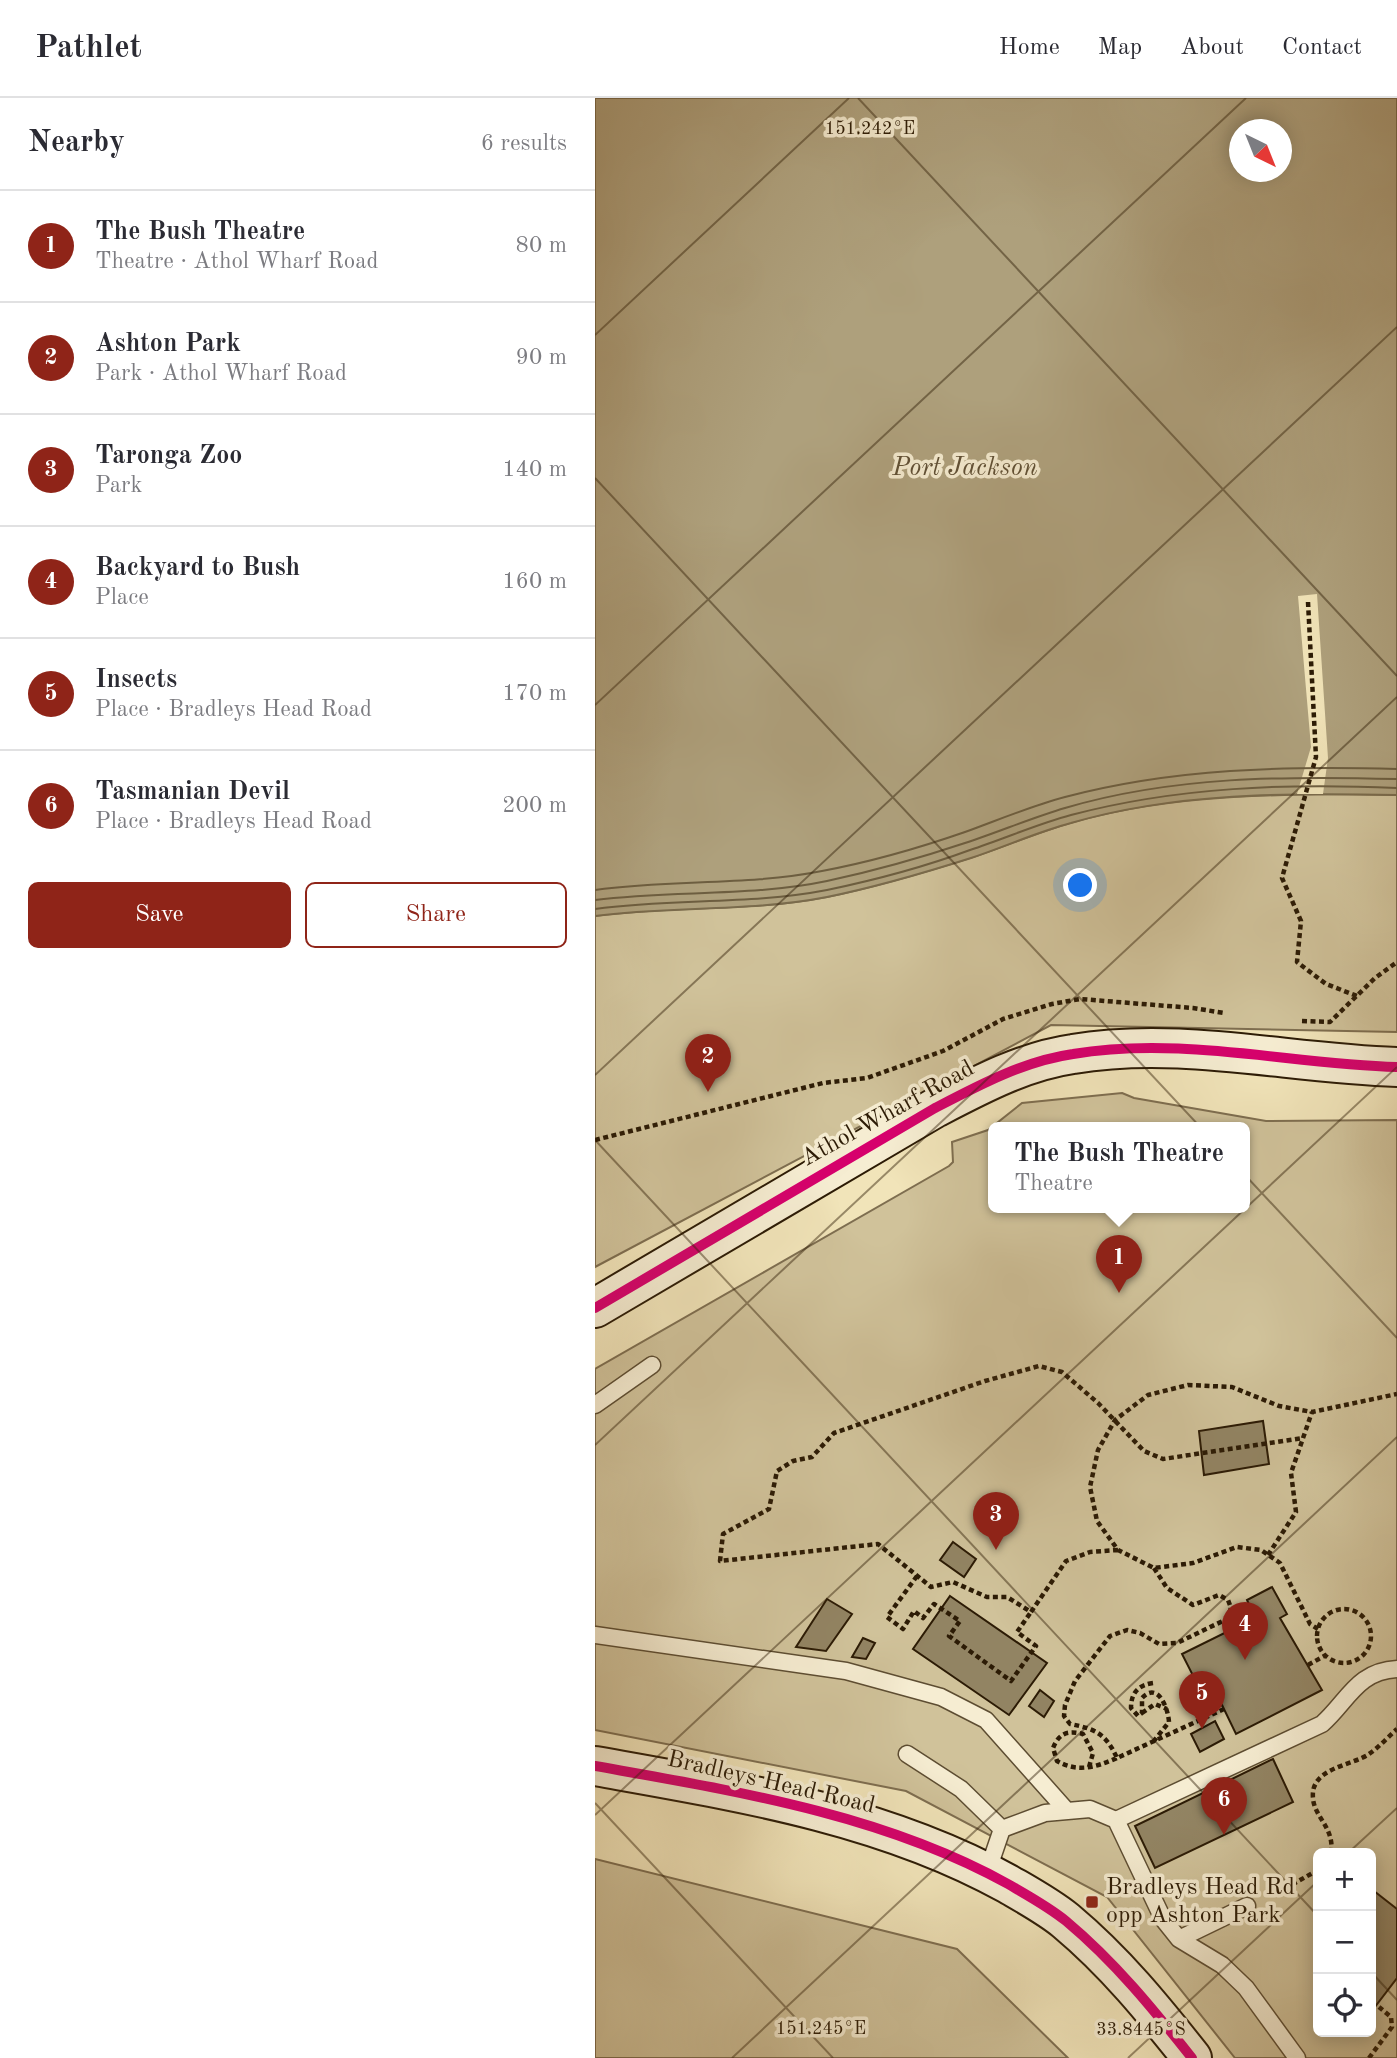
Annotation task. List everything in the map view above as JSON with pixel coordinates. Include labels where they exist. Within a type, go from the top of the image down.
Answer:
[{"type":"main road","name":"Athol Wharf Road","points":[[595,1308],[935,1108],[977,1086],[1025,1066],[1072,1054],[1126,1048],[1199,1050],[1397,1068]]},
{"type":"main road","name":"Bradleys Head Road","points":[[595,1766],[708,1787],[884,1830],[935,1848],[987,1872],[1064,1919],[1099,1950],[1133,1985],[1192,2058]]},
{"type":"lane","points":[[595,1405],[652,1365]]},
{"type":"lane","points":[[595,1635],[846,1671],[941,1696],[986,1720],[1067,1811]]},
{"type":"lane","points":[[1116,1820],[1322,1724],[1337,1711],[1347,1694],[1363,1680],[1384,1670],[1397,1669]]},
{"type":"lane","points":[[907,1754],[961,1789],[1002,1829]]},
{"type":"lane","points":[[1002,1829],[1045,1813],[1090,1809],[1116,1820],[1163,1919],[1179,1939],[1222,1965],[1246,1988],[1297,2058]]},
{"type":"lane","points":[[987,1872],[1002,1829]]},
{"type":"lane","points":[[1179,1939],[1247,1906]]},
{"type":"path","points":[[1308,602],[1316,757],[1282,878],[1301,921],[1297,962],[1326,984],[1357,996]]},
{"type":"path","points":[[1031,1612],[1007,1597],[987,1597],[953,1582],[931,1587],[878,1544],[720,1561],[723,1534],[769,1509],[777,1471],[793,1461],[812,1457],[834,1433],[985,1381],[1039,1366],[1062,1372],[1115,1420],[1144,1451],[1163,1459],[1303,1438]]},
{"type":"path","points":[[1117,1758],[1109,1741],[1091,1728],[1070,1724],[1064,1716],[1065,1705],[1075,1681],[1099,1647],[1110,1636],[1127,1630],[1140,1633],[1159,1644],[1177,1643],[1227,1619],[1231,1608],[1228,1600],[1219,1595],[1193,1605],[1167,1588],[1154,1568],[1118,1550],[1097,1521],[1090,1487],[1098,1450],[1115,1420],[1148,1395],[1188,1385],[1232,1387],[1279,1406],[1312,1412],[1397,1394]]},
{"type":"path","points":[[1268,1555],[1296,1512],[1291,1473],[1312,1412]]},
{"type":"path","points":[[1154,1568],[1193,1563],[1237,1547],[1261,1550],[1280,1563],[1310,1624],[1318,1629]]},
{"type":"path","points":[[917,1576],[887,1617],[903,1629],[914,1611],[923,1619],[935,1604],[960,1621],[949,1636],[1011,1681],[1037,1646],[1017,1632],[1066,1561],[1090,1552],[1118,1550]]},
{"type":"path","points":[[1346,1609],[1362,1616],[1371,1632],[1367,1649],[1361,1656],[1354,1661],[1338,1662],[1326,1656],[1319,1646],[1318,1629],[1328,1614],[1346,1609]]},
{"type":"path","points":[[1308,1665],[1326,1656]]},
{"type":"path","points":[[1153,1683],[1144,1684],[1136,1690],[1131,1699],[1131,1708],[1138,1716],[1155,1704],[1168,1710]]},
{"type":"path","points":[[1142,1713],[1142,1698],[1146,1693],[1152,1692],[1159,1695],[1168,1710],[1169,1722],[1153,1743]]},
{"type":"path","points":[[1089,1767],[1093,1754],[1083,1734],[1073,1731],[1063,1733],[1053,1748],[1057,1761],[1068,1768],[1089,1767],[1153,1743],[1224,1709]]},
{"type":"path","points":[[1331,1848],[1332,1840],[1313,1797],[1317,1781],[1331,1769],[1352,1764],[1370,1753],[1397,1729]]},
{"type":"path","points":[[1270,1878],[1277,1893],[1313,1873]]},
{"type":"path","points":[[1369,2058],[1392,2026],[1391,2017],[1379,2007]]},
{"type":"shaded area","points":[[1266,795],[1397,795],[1397,1032],[1051,1025],[595,1267],[595,916],[798,902],[935,869],[1057,827],[1135,808]]},
{"type":"shaded area","points":[[1122,1093],[1134,1098],[1266,1121],[1397,1120],[1397,2058],[1235,2058],[1107,1897],[906,1791],[595,1730],[595,1369],[949,1166],[953,1162],[952,1142],[988,1130],[988,1213],[1250,1213],[1250,1122],[998,1122],[1022,1103]]},
{"type":"shaded area","points":[[595,1859],[957,1949],[1068,2058],[595,2058]]},
{"type":"water","name":"Port Jackson","points":[[595,98],[1397,98],[1397,795],[1273,795],[1151,805],[1071,823],[936,869],[827,897],[769,905],[595,916]]},
{"type":"pier","points":[[1317,594],[1328,758],[1323,794],[1297,794],[1311,747],[1298,596]]},
{"type":"building","points":[[1263,1421],[1269,1464],[1204,1475],[1199,1431]]},
{"type":"building","points":[[953,1542],[976,1559],[964,1577],[940,1560]]},
{"type":"building","points":[[1272,1587],[1287,1614],[1280,1618],[1322,1690],[1236,1734],[1222,1705],[1211,1711],[1182,1654],[1255,1618],[1247,1600]]},
{"type":"building","points":[[950,1596],[1047,1663],[1009,1715],[913,1649]]},
{"type":"building","points":[[827,1599],[852,1614],[826,1651],[796,1647]]},
{"type":"building","points":[[863,1638],[875,1643],[866,1659],[852,1657]]},
{"type":"building","points":[[1040,1690],[1054,1701],[1044,1717],[1029,1706]]},
{"type":"building","points":[[1215,1721],[1224,1739],[1200,1752],[1191,1734]]},
{"type":"building","points":[[1273,1759],[1293,1802],[1155,1868],[1135,1826]]},
{"type":"building","points":[[1376,1893],[1397,1909],[1397,1978],[1376,2005]]},
{"type":"cycle path","points":[[595,1308],[935,1108],[985,1083],[1037,1062],[1114,1049],[1154,1048],[1195,1049],[1397,1067]]},
{"type":"cycle path","points":[[595,1766],[807,1808],[859,1822],[960,1860],[1023,1892],[1066,1921],[1117,1969],[1192,2058]]},
{"type":"place","name":"Ashton Park","points":[[708,1092]]},
{"type":"place","name":"The Bush Theatre","points":[[1119,1293]]},
{"type":"place","name":"Taronga Zoo","points":[[996,1550]]},
{"type":"place","name":"Backyard to Bush","points":[[1245,1660]]},
{"type":"place","name":"Insects","points":[[1202,1729]]},
{"type":"place","name":"Tasmanian Devil","points":[[1224,1835]]},
{"type":"place","name":"Bradleys Head Rd opp Ashton Park","points":[[1092,1902]]}]
